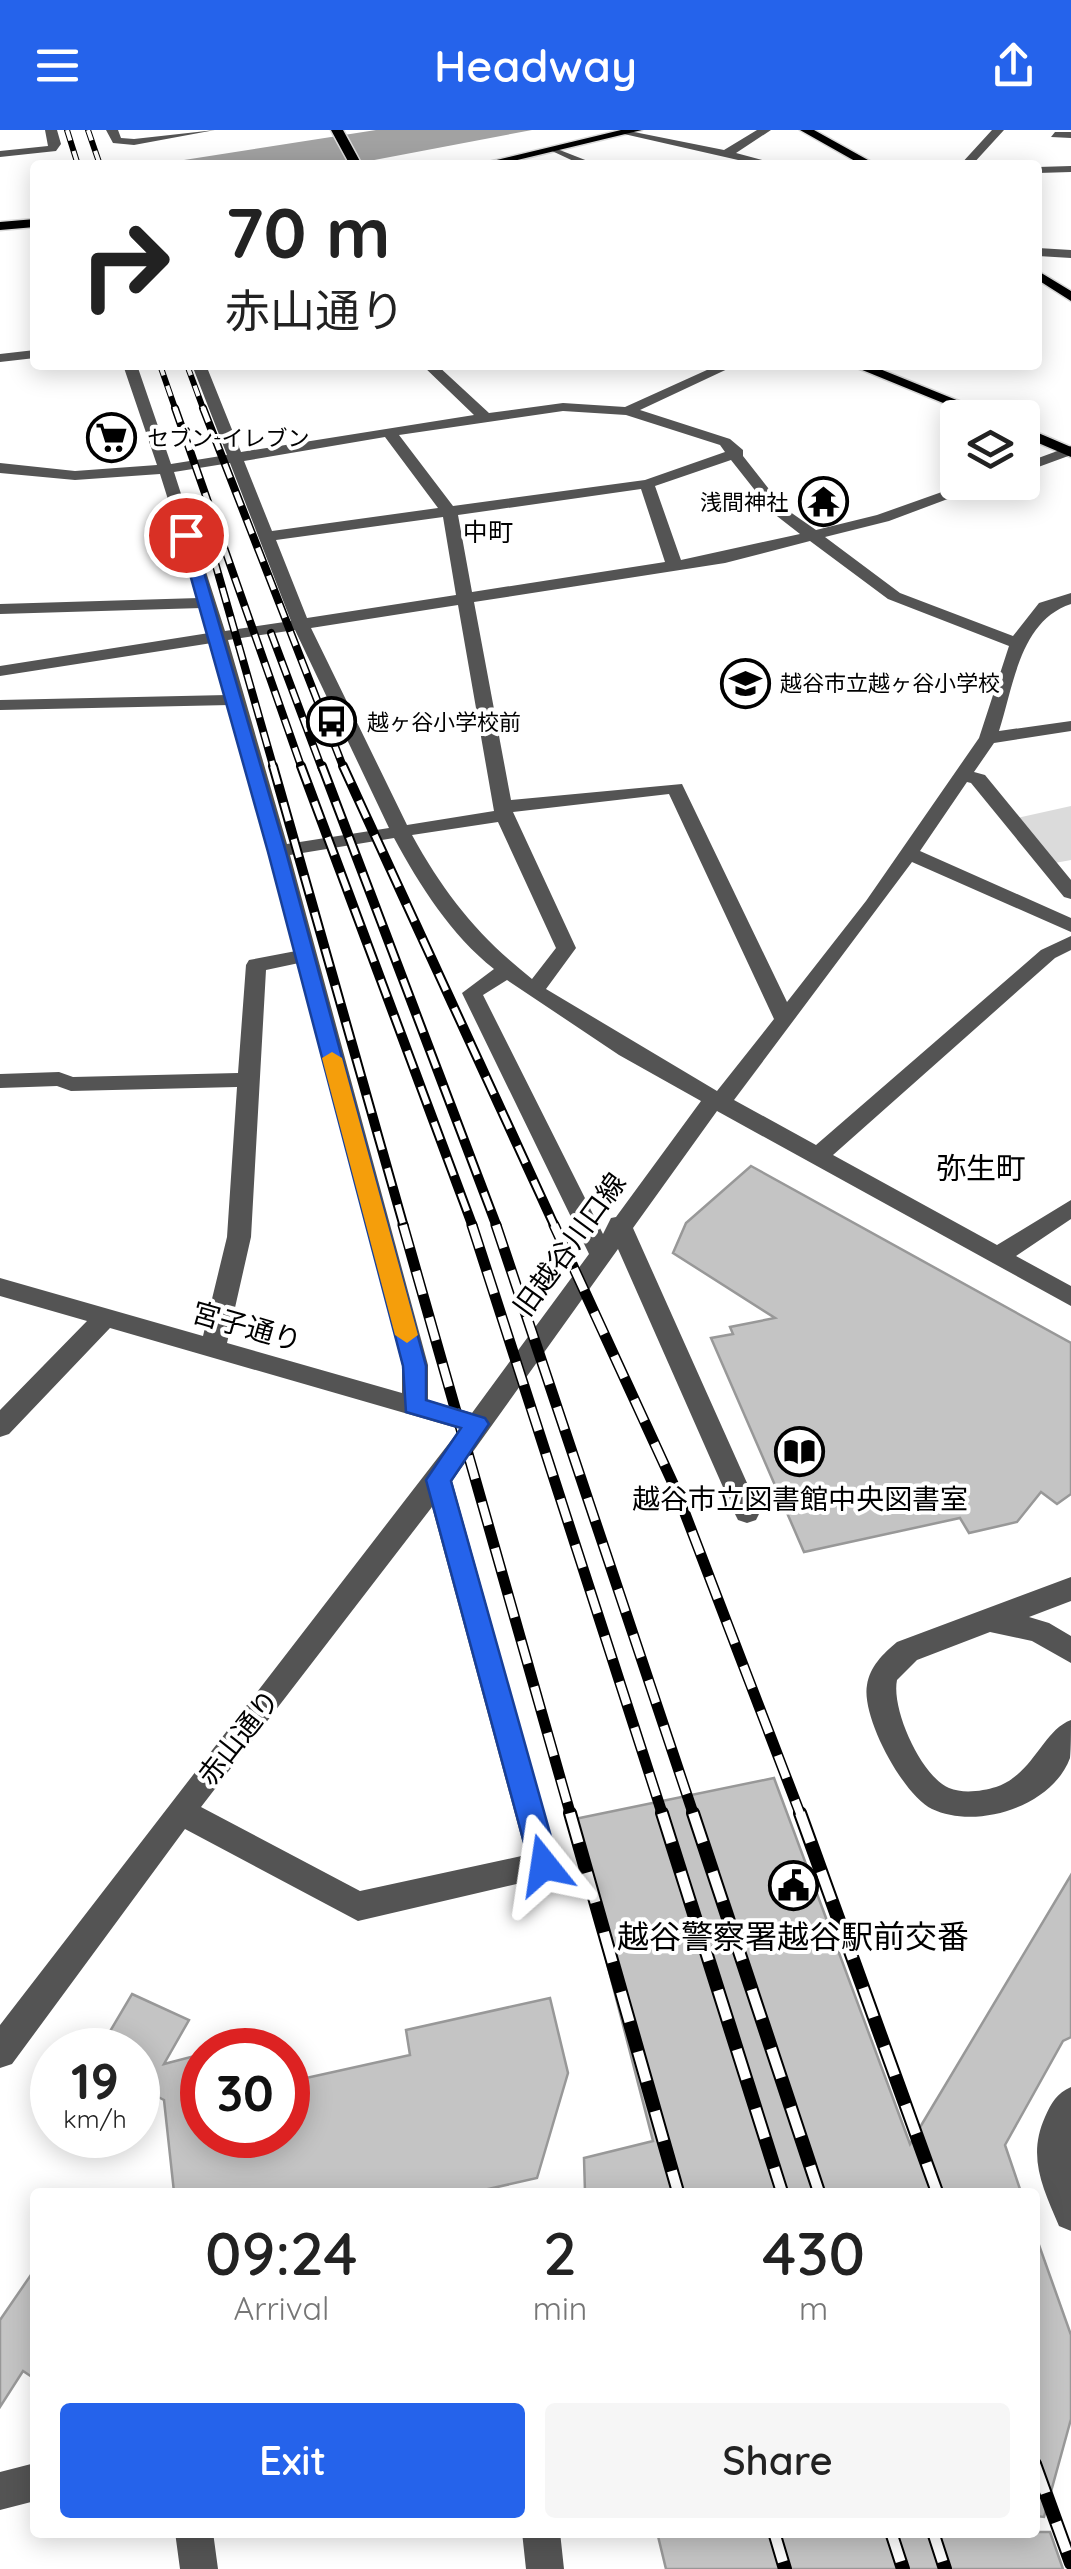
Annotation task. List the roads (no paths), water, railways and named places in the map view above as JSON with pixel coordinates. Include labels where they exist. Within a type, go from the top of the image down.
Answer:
[{"type":"main road","points":[[337,130],[353,160]]},
{"type":"main road","points":[[806,130],[862,160]]},
{"type":"main road","points":[[505,160],[632,131]]},
{"type":"main road","points":[[0,226],[30,224]]},
{"type":"main road","points":[[1042,278],[1071,297]]},
{"type":"main road","points":[[869,370],[947,400]]},
{"type":"main road","points":[[1040,438],[1070,451]]},
{"type":"street","points":[[0,154],[52,149],[55,144],[51,130]]},
{"type":"street","points":[[112,130],[122,142],[209,130]]},
{"type":"street","points":[[717,160],[764,130]]},
{"type":"street","points":[[971,160],[998,130]]},
{"type":"street","points":[[632,131],[747,160]]},
{"type":"street","points":[[1055,135],[1071,135]]},
{"type":"street","points":[[556,149],[581,160]]},
{"type":"street","points":[[1042,170],[1071,169]]},
{"type":"street","points":[[1042,252],[1071,254]]},
{"type":"street","points":[[0,358],[30,355]]},
{"type":"street","points":[[132,370],[168,470],[277,852],[415,1366],[414,1406]]},
{"type":"street","points":[[201,370],[302,626],[401,833],[455,918],[534,991],[716,1102],[1071,1297]]},
{"type":"street","points":[[434,370],[485,417]]},
{"type":"street","points":[[628,411],[718,370]]},
{"type":"street","points":[[2,474],[82,477],[168,470],[485,417],[578,406],[628,411],[725,442],[738,453],[778,510],[894,596],[1019,644]]},
{"type":"street","points":[[388,432],[450,513],[504,811],[566,948],[534,991]]},
{"type":"street","points":[[1040,462],[1070,451]]},
{"type":"street","points":[[265,537],[648,484],[738,453]]},
{"type":"street","points":[[648,484],[676,567]]},
{"type":"street","points":[[0,671],[676,567],[813,538],[940,500]]},
{"type":"street","name":"旧越谷川口線","points":[[477,1424],[619,1224],[785,1020],[910,854],[988,738],[1023,630],[1045,607],[1071,598]]},
{"type":"street","points":[[0,610],[207,603]]},
{"type":"street","points":[[0,705],[235,700]]},
{"type":"street","points":[[988,738],[1071,726]]},
{"type":"street","points":[[964,775],[978,778],[1071,893]]},
{"type":"street","points":[[277,852],[401,833],[504,811],[674,788],[785,1020]]},
{"type":"street","points":[[910,854],[1071,926]]},
{"type":"street","points":[[816,1157],[1048,954],[1071,942]]},
{"type":"street","points":[[213,1347],[239,1237],[256,965],[305,956]]},
{"type":"street","points":[[507,970],[472,993],[599,1252]]},
{"type":"street","points":[[0,1081],[60,1079],[71,1084],[247,1080]]},
{"type":"street","points":[[998,1256],[1071,1208]]},
{"type":"street","points":[[619,1224],[747,1512]]},
{"type":"street","name":"宮子通り","points":[[0,1287],[477,1424]]},
{"type":"street","points":[[0,1427],[106,1317]]},
{"type":"street","name":"赤山通り","points":[[0,2052],[477,1424]]},
{"type":"street","points":[[180,1811],[358,1906],[544,1865],[438,1480]]},
{"type":"street","points":[[1071,1589],[907,1651],[889,1665],[882,1682],[886,1722],[918,1780],[932,1794],[959,1805],[989,1802],[1035,1780],[1071,1733]]},
{"type":"street","points":[[984,1622],[1020,1624],[1071,1651]]},
{"type":"street","points":[[1071,2104],[1055,2126],[1050,2149],[1071,2214]]},
{"type":"street","points":[[0,2491],[30,2483]]},
{"type":"street","points":[[195,2538],[199,2569]]},
{"type":"street","points":[[542,2538],[546,2569]]},
{"type":"railway","points":[[67,130],[76,160]]},
{"type":"railway","points":[[88,130],[98,160]]},
{"type":"railway","points":[[162,370],[176,411]]},
{"type":"railway","points":[[189,370],[204,411]]},
{"type":"railway","points":[[175,408],[302,769]]},
{"type":"railway","points":[[203,408],[344,769]]},
{"type":"railway","points":[[214,559],[274,769]]},
{"type":"railway","points":[[271,633],[322,769]]},
{"type":"railway","points":[[273,766],[404,1227]]},
{"type":"railway","points":[[301,766],[473,1227]]},
{"type":"railway","points":[[322,766],[497,1227]]},
{"type":"railway","points":[[343,766],[555,1227]]},
{"type":"railway","points":[[403,1225],[571,1816]]},
{"type":"railway","points":[[472,1225],[663,1816]]},
{"type":"railway","points":[[496,1225],[694,1815]]},
{"type":"railway","points":[[554,1225],[676,1490],[801,1816]]},
{"type":"railway","points":[[570,1813],[677,2188]]},
{"type":"railway","points":[[662,1813],[781,2188]]},
{"type":"railway","points":[[800,1813],[936,2188]]},
{"type":"railway","points":[[694,1815],[818,2188]]},
{"type":"railway","points":[[1040,2478],[1071,2563]]},
{"type":"railway","points":[[776,2538],[785,2569]]},
{"type":"railway","points":[[893,2538],[903,2569]]},
{"type":"railway","points":[[935,2538],[945,2569]]},
{"type":"place","name":"セブン-イレブン","points":[[112,438]]},
{"type":"place","name":"浅間神社","points":[[823,502]]},
{"type":"place","name":"越谷市立越ヶ谷小学校","points":[[745,683]]},
{"type":"place","name":"越ヶ谷小学校前","points":[[332,722]]},
{"type":"place","name":"越谷市立図書館中央図書室","points":[[800,1451]]},
{"type":"place","name":"越谷警察署越谷駅前交番","points":[[793,1886]]},
{"type":"district","name":"中町","points":[[488,531]]},
{"type":"district","name":"弥生町","points":[[981,1168]]}]
